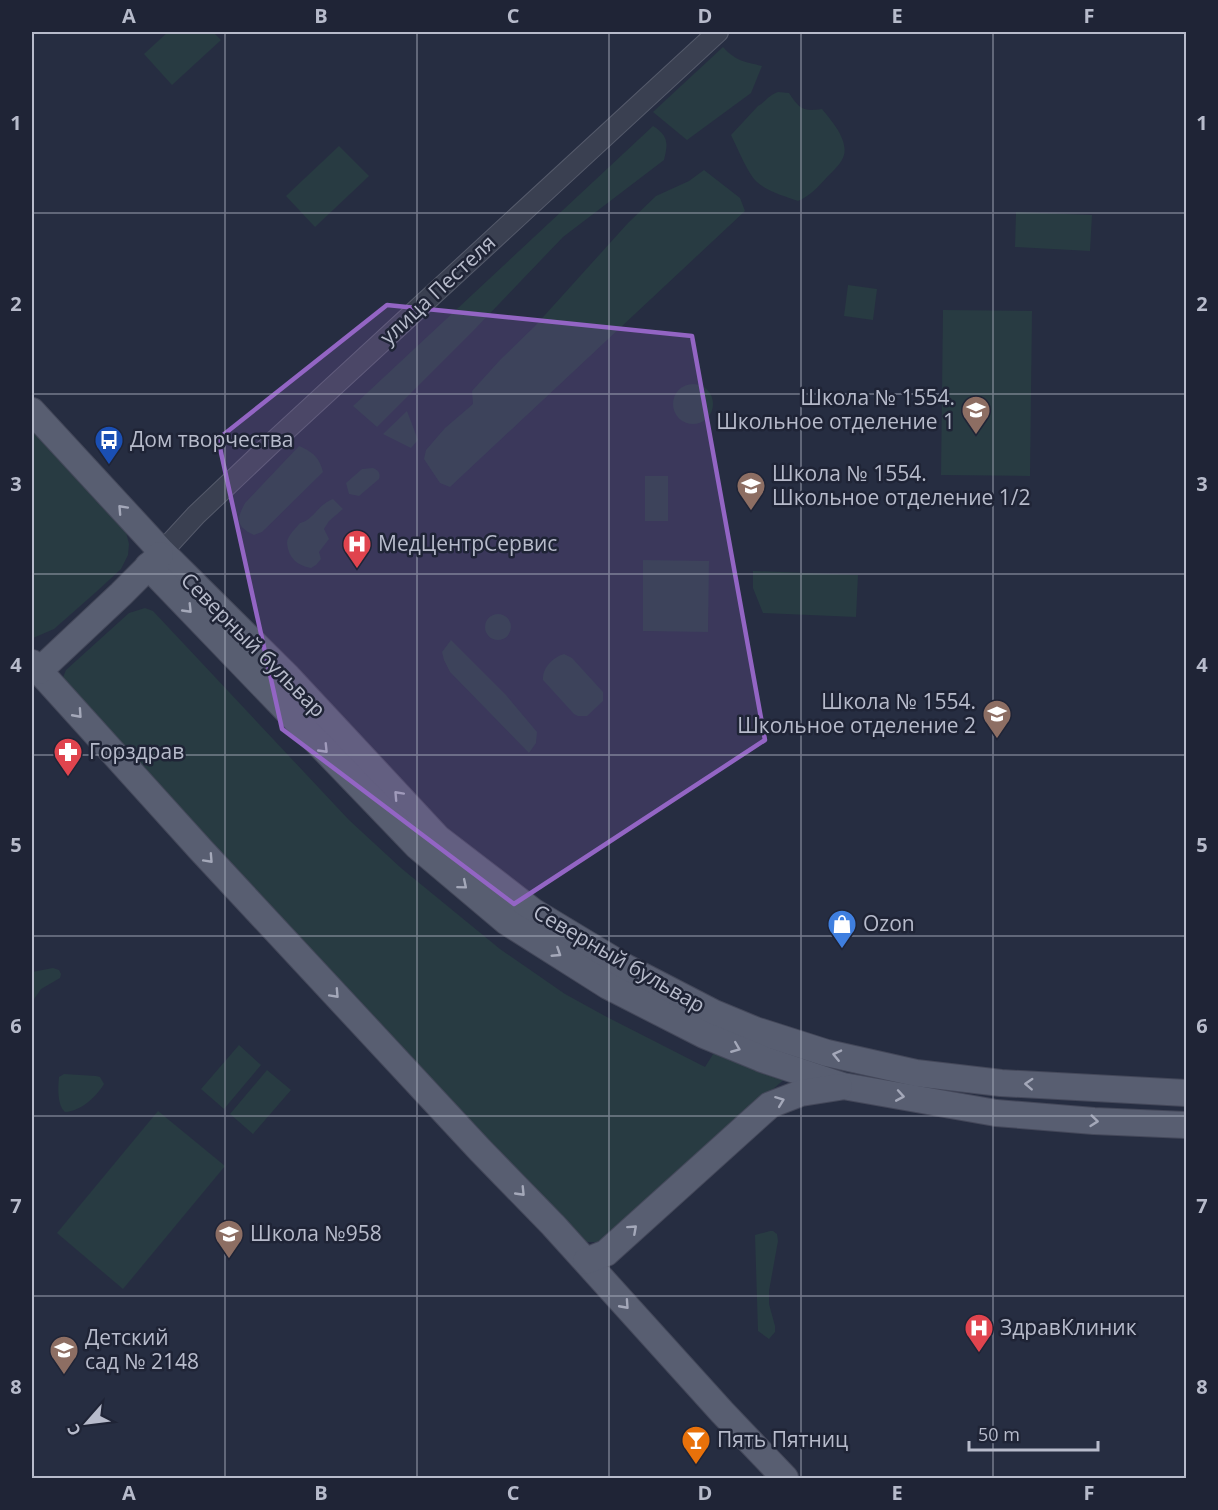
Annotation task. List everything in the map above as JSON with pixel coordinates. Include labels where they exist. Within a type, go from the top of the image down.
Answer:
[{"type":"main road","name":"Северный бульвар","points":[[32,411],[155,559],[417,846],[507,922],[608,986],[704,1035],[764,1060],[843,1086],[996,1113],[1094,1121],[1186,1125]]},
{"type":"main road","name":"Северный бульвар","points":[[155,559],[288,677],[438,838],[534,912],[625,967],[714,1013],[755,1030],[827,1053],[916,1073],[1002,1083],[1186,1093]]},
{"type":"main road","points":[[155,559],[121,594],[34,671],[586,1262],[785,1479]]},
{"type":"main road","points":[[586,1262],[606,1253],[770,1105],[801,1093],[843,1086]]},
{"type":"street","name":"улица Пестеля","points":[[155,559],[196,515],[246,468],[718,32]]},
{"type":"highlighted area","points":[[387,305],[692,336],[765,740],[514,904],[282,729],[218,439]]},
{"type":"shaded area","points":[[168,32],[213,32],[221,40],[172,85],[144,54]]},
{"type":"shaded area","points":[[723,47],[736,58],[762,66],[751,93],[687,140],[653,112]]},
{"type":"shaded area","points":[[778,92],[789,93],[802,108],[822,109],[838,130],[844,143],[844,155],[839,164],[814,191],[798,201],[771,191],[757,182],[746,167],[731,135],[758,106]]},
{"type":"shaded area","points":[[653,126],[665,137],[664,160],[563,237],[377,427],[353,406]]},
{"type":"shaded area","points":[[339,146],[369,176],[315,227],[286,196]]},
{"type":"shaded area","points":[[704,170],[740,198],[745,211],[450,487],[440,483],[424,459],[426,450],[445,428],[473,404],[472,391],[535,326],[628,223],[656,196],[689,181]]},
{"type":"shaded area","points":[[1016,212],[1092,215],[1090,251],[1015,247]]},
{"type":"shaded area","points":[[848,285],[877,289],[873,320],[844,316]]},
{"type":"shaded area","points":[[943,310],[1032,311],[1030,476],[941,475]]},
{"type":"shaded area","points":[[693,384],[701,385],[707,390],[712,396],[712,412],[707,418],[701,423],[693,424],[685,423],[679,418],[674,412],[673,404],[674,396],[679,390],[685,385]]},
{"type":"shaded area","points":[[407,411],[418,440],[411,448],[383,434]]},
{"type":"shaded area","points":[[32,430],[126,532],[129,544],[128,555],[121,569],[54,629],[33,638],[32,636]]},
{"type":"shaded area","points":[[299,446],[315,456],[323,472],[262,532],[254,535],[248,532],[239,522],[245,503]]},
{"type":"shaded area","points":[[373,468],[379,472],[379,479],[359,496],[349,494],[346,483],[362,469]]},
{"type":"shaded area","points":[[645,476],[668,476],[668,521],[645,521]]},
{"type":"shaded area","points":[[333,499],[343,509],[329,521],[324,529],[329,539],[319,552],[321,559],[311,568],[302,565],[289,553],[288,538],[300,523],[309,519]]},
{"type":"shaded area","points":[[643,560],[709,561],[708,632],[643,631]]},
{"type":"shaded area","points":[[753,571],[858,575],[856,617],[763,613],[753,588]]},
{"type":"shaded area","points":[[145,608],[153,611],[349,820],[401,868],[500,949],[565,994],[705,1067],[717,1048],[787,1077],[603,1242],[582,1242],[571,1236],[62,680],[66,670],[129,613]]},
{"type":"shaded area","points":[[498,614],[507,618],[511,627],[507,636],[498,640],[489,636],[485,627],[489,618]]},
{"type":"shaded area","points":[[451,640],[506,695],[537,732],[536,743],[529,753],[450,672],[442,652]]},
{"type":"shaded area","points":[[564,654],[572,658],[603,692],[603,701],[587,716],[574,714],[543,680],[544,671],[549,664]]},
{"type":"shaded area","points":[[53,968],[59,970],[60,978],[41,989],[32,1002],[32,972]]},
{"type":"shaded area","points":[[239,1045],[261,1065],[224,1109],[201,1089]]},
{"type":"shaded area","points":[[267,1070],[291,1090],[253,1134],[230,1114]]},
{"type":"shaded area","points":[[64,1074],[100,1077],[104,1084],[88,1102],[77,1109],[65,1112],[59,1101],[58,1091],[59,1077]]},
{"type":"shaded area","points":[[158,1111],[225,1166],[123,1289],[57,1233]]},
{"type":"shaded area","points":[[770,1231],[777,1234],[778,1241],[769,1291],[769,1304],[775,1332],[769,1339],[758,1331],[755,1235]]},
{"type":"place","name":"Школа № 1554. Школьное отделение 1","points":[[976,436]]},
{"type":"place","name":"Дом творчества","points":[[109,466]]},
{"type":"place","name":"Школа № 1554. Школьное отделение 1/2","points":[[751,512]]},
{"type":"place","name":"МедЦентрСервис","points":[[357,570]]},
{"type":"place","name":"Школа № 1554. Школьное отделение 2","points":[[997,740]]},
{"type":"place","name":"Горздрав","points":[[68,778]]},
{"type":"place","name":"Ozon","points":[[842,950]]},
{"type":"place","name":"Школа №958","points":[[229,1260]]},
{"type":"place","name":"ЗдравКлиник","points":[[979,1354]]},
{"type":"place","name":"Детский сад № 2148","points":[[64,1376]]},
{"type":"place","name":"Пять Пятниц","points":[[696,1466]]}]
